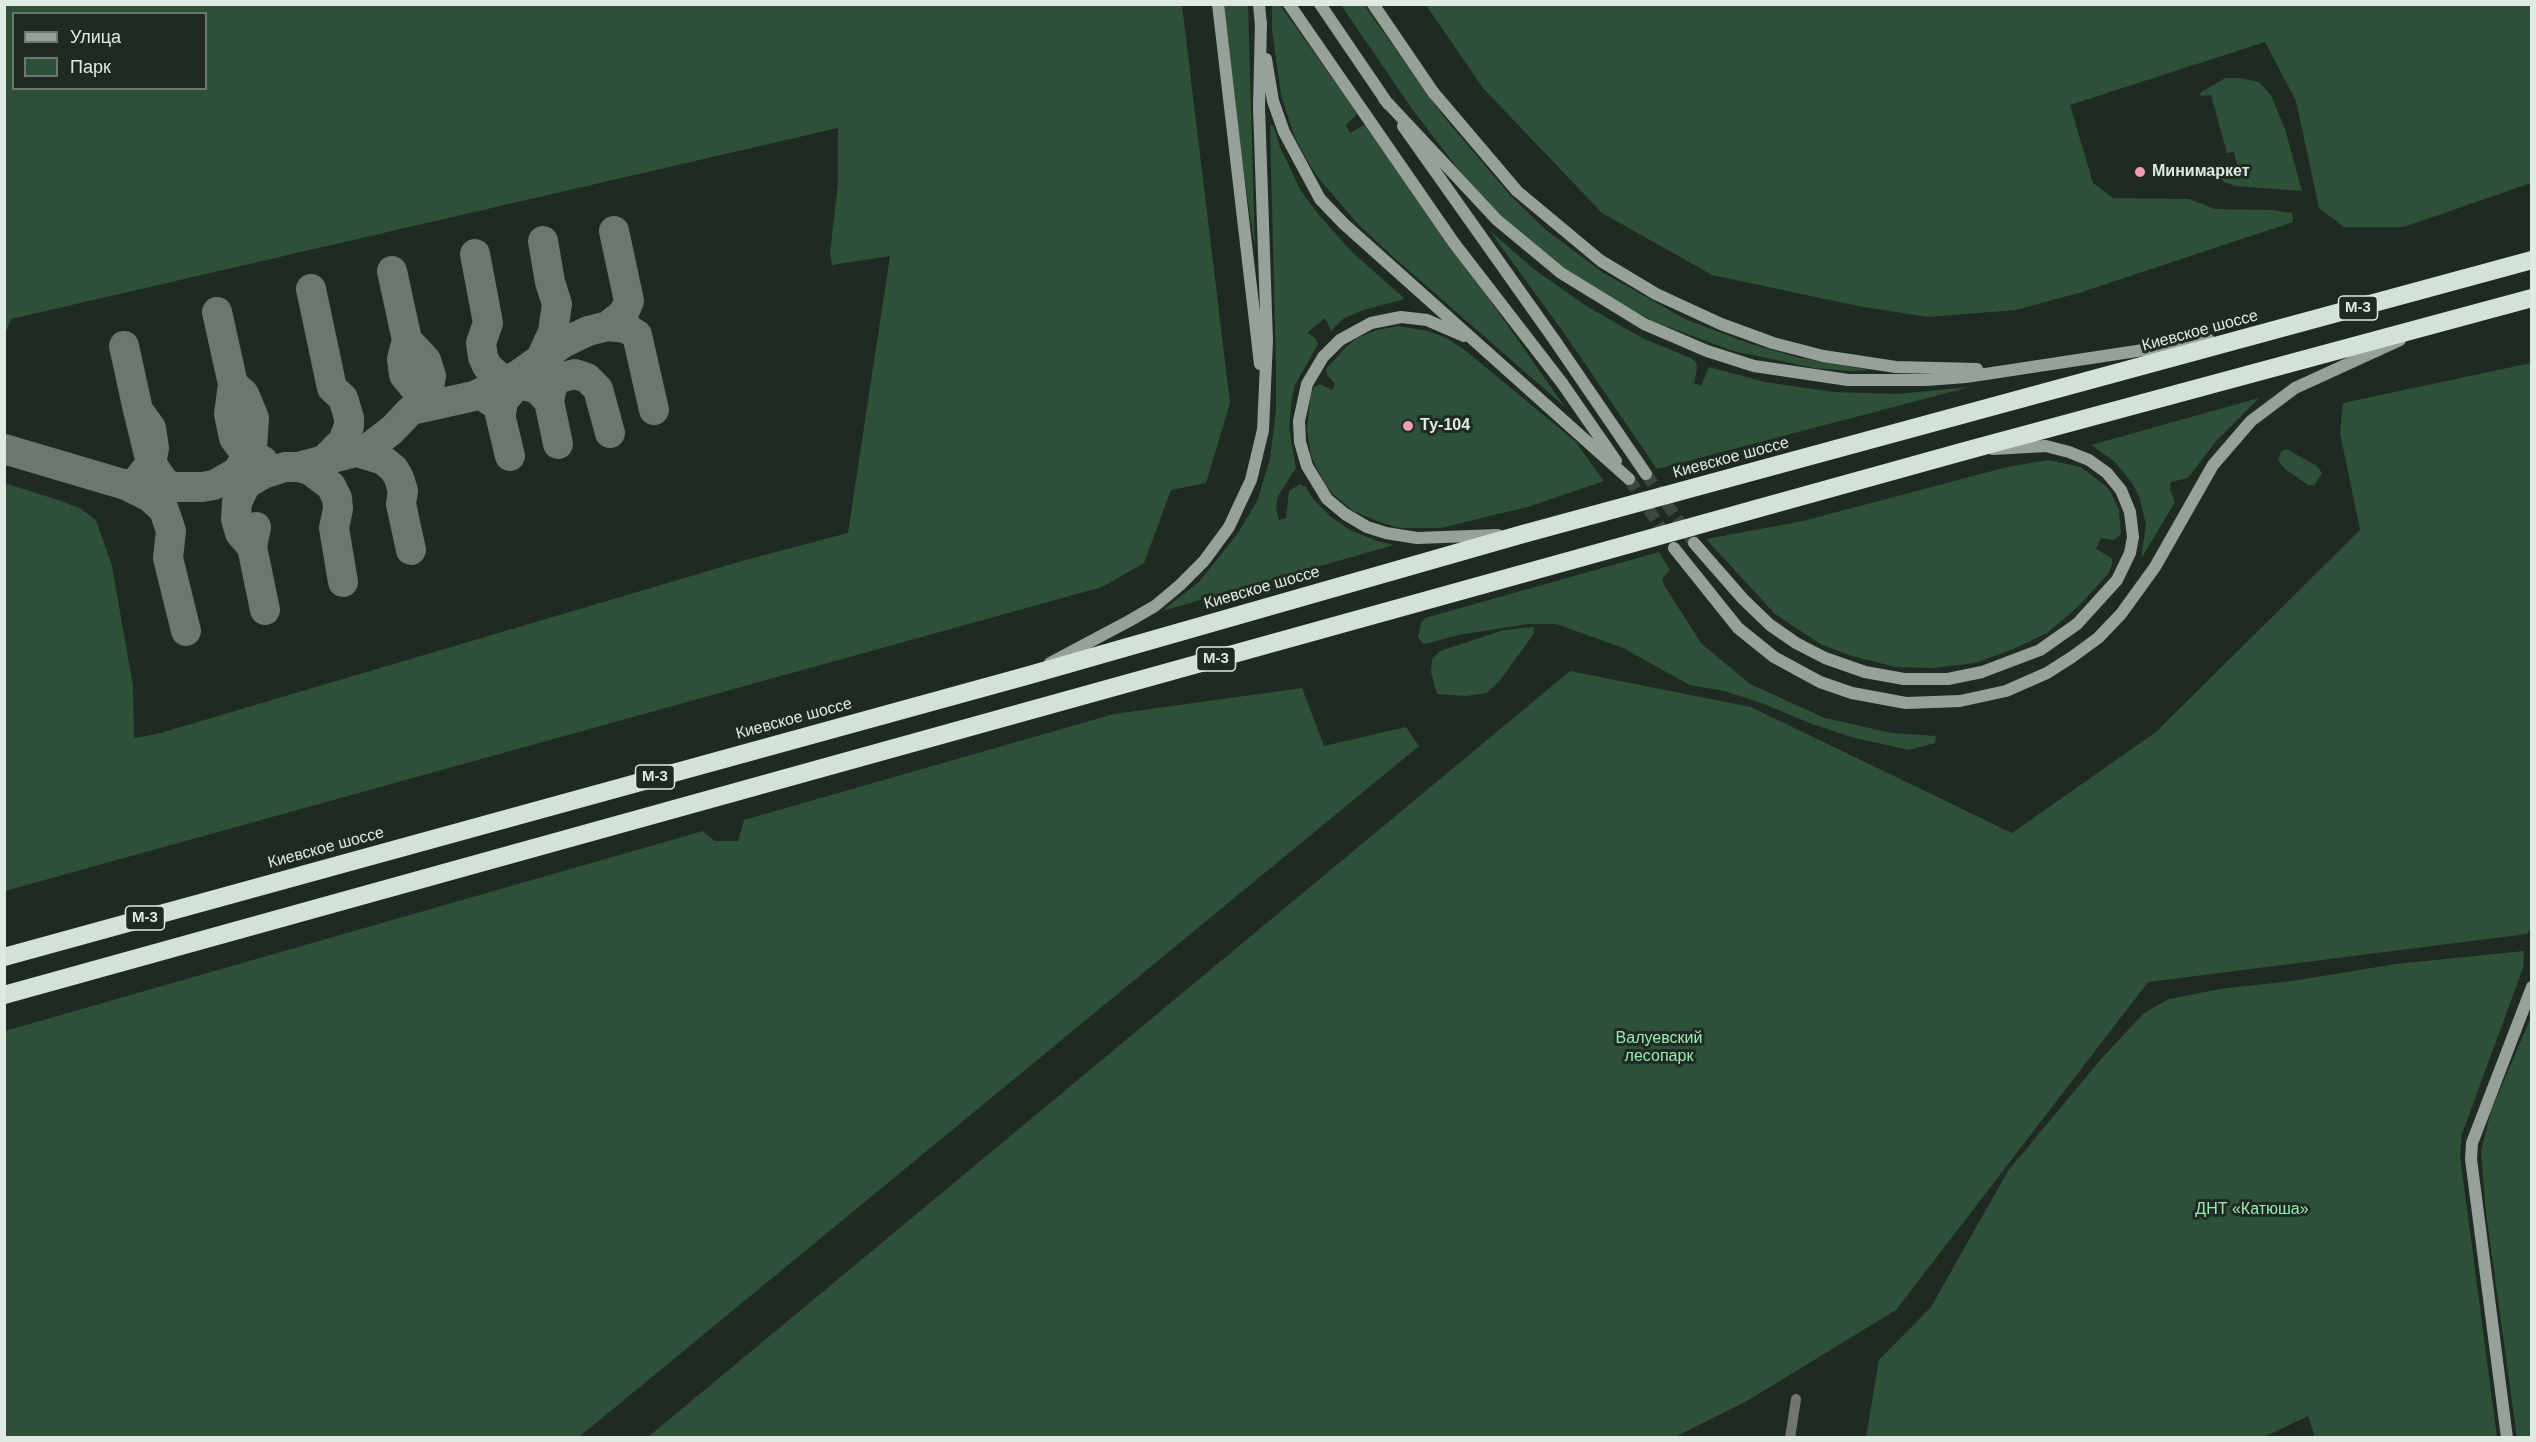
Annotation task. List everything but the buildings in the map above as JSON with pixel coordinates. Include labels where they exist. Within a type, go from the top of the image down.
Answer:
[{"type":"highway","name":"Киевское шоссе","points":[[4,957],[1026,676],[1523,534],[2532,260]]},
{"type":"highway","name":"М-3","points":[[4,995],[1965,451],[2532,298]]},
{"type":"main road","points":[[1218,4],[1265,407]]},
{"type":"main road","points":[[1259,4],[1270,87],[1277,112],[1302,170],[1320,199],[1344,224],[1629,479],[1562,383],[1454,243],[1290,4]]},
{"type":"main road","points":[[1320,4],[1462,212],[1560,347],[1646,474]]},
{"type":"main road","points":[[1328,4],[1343,37]]},
{"type":"main road","points":[[1373,4],[1433,92],[1517,191],[1601,261],[1656,294],[1757,338],[1823,356],[1919,369],[2023,368]]},
{"type":"main road","points":[[1026,676],[1155,606],[1198,567],[1229,527],[1247,492],[1259,450],[1265,407],[1267,341],[1259,107],[1261,22]]},
{"type":"main road","points":[[1384,99],[1497,220],[1561,273],[1618,310],[1685,342],[1754,366],[1848,380],[1926,380],[2279,330]]},
{"type":"main road","points":[[1475,341],[1437,323],[1407,317],[1380,320],[1346,336],[1323,357],[1307,384],[1299,421],[1302,451],[1310,473],[1327,500],[1337,509],[1367,527],[1417,538],[1523,534]]},
{"type":"main road","points":[[1674,548],[1738,628],[1774,657],[1820,682],[1870,697],[1914,703],[1960,701],[2006,691],[2047,673],[2086,648],[2111,625],[2155,567],[2214,465],[2251,421],[2301,385],[2429,327]]},
{"type":"main road","points":[[1694,543],[1743,599],[1770,625],[1796,643],[1825,658],[1872,673],[1917,680],[1969,676],[2011,663],[2040,650],[2064,634],[2105,595],[2117,580],[2130,553],[2133,537],[2130,512],[2121,490],[2107,473],[2089,460],[2069,452],[2046,447],[1965,451]]},
{"type":"main road","points":[[2507,1437],[2471,1158],[2472,1143],[2479,1118],[2532,987]]},
{"type":"street","points":[[1790,1437],[1796,1399]]},
{"type":"green space","points":[[5,4],[1182,5],[1230,403],[1206,483],[1171,490],[1144,563],[1102,587],[5,891],[5,483],[64,502],[81,509],[96,520],[112,566],[133,686],[134,738],[157,734],[742,561],[848,533],[890,256],[832,265],[830,253],[838,183],[838,128],[11,319],[5,334]]},
{"type":"green space","points":[[1224,5],[1248,5],[1255,249],[1242,161]]},
{"type":"green space","points":[[1272,5],[1280,5],[1353,107],[1357,114],[1346,125],[1350,133],[1364,125],[1368,127],[1565,407],[1391,255],[1358,224],[1320,180],[1294,135],[1281,95],[1272,30]]},
{"type":"green space","points":[[1341,5],[1364,5],[1444,117],[1510,195],[1546,230],[1602,272],[1685,319],[1751,344],[1800,358],[1870,370],[1814,368],[1733,351],[1655,322],[1587,284],[1544,254],[1509,224],[1468,182],[1412,109]]},
{"type":"green space","points":[[1426,5],[2531,5],[2531,183],[2404,227],[2344,227],[2319,208],[2296,101],[2265,42],[2070,105],[2093,183],[2113,198],[2189,199],[2215,209],[2272,210],[2292,213],[2293,222],[2082,292],[2016,310],[1928,317],[1858,306],[1712,275],[1602,213],[1483,88]]},
{"type":"green space","points":[[2225,78],[2259,82],[2271,95],[2285,129],[2302,191],[2235,186],[2224,182],[2217,174],[2238,168],[2234,152],[2227,153],[2211,95],[2201,96],[2200,93]]},
{"type":"green space","points":[[1270,125],[1273,125],[1280,147],[1301,191],[1319,215],[1352,252],[1405,299],[1363,310],[1343,319],[1331,331],[1325,318],[1307,333],[1315,338],[1318,344],[1295,385],[1292,398],[1289,428],[1296,468],[1278,496],[1276,508],[1279,520],[1286,518],[1289,491],[1300,484],[1306,487],[1313,499],[1330,516],[1350,530],[1394,545],[1162,611],[1199,582],[1238,533],[1257,501],[1270,459],[1276,410],[1276,368]]},
{"type":"green space","points":[[1489,230],[1535,270],[1588,307],[1644,339],[1691,358],[1696,362],[1697,368],[1694,383],[1701,386],[1709,367],[1765,382],[1833,392],[1897,394],[1970,387],[1657,469],[1564,333]]},
{"type":"green space","points":[[1398,326],[1428,331],[1447,338],[1466,351],[1575,441],[1604,481],[1531,506],[1441,528],[1400,528],[1353,511],[1325,484],[1311,456],[1307,430],[1310,396],[1314,387],[1320,384],[1332,390],[1335,384],[1327,375],[1326,369],[1357,338],[1377,330]]},
{"type":"green space","name":"Валуевский лесопарк","points":[[2531,363],[2532,927],[2527,934],[2148,982],[1896,1310],[1747,1401],[1673,1438],[648,1437],[1570,671],[1751,707],[2012,833],[2156,732],[2360,530],[2340,433],[2343,403]]},
{"type":"green space","points":[[2259,398],[2216,441],[2188,478],[2171,482],[2170,489],[2175,502],[2141,559],[2146,524],[2139,496],[2132,483],[2114,461],[2091,445]]},
{"type":"green space","points":[[2286,449],[2317,466],[2322,473],[2314,486],[2308,485],[2285,469],[2278,460],[2281,452]]},
{"type":"green space","points":[[2048,460],[2081,467],[2107,487],[2111,493],[2119,510],[2121,534],[2114,540],[2101,538],[2096,549],[2112,558],[2112,564],[2108,574],[2078,607],[2047,633],[2011,650],[1975,663],[1933,668],[1896,667],[1855,657],[1822,645],[1775,614],[1706,539],[1803,521],[2007,467]]},
{"type":"green space","points":[[1659,552],[1670,570],[1662,579],[1664,585],[1701,643],[1750,684],[1825,718],[1891,733],[1936,736],[1935,743],[1909,750],[1851,737],[1724,691],[1690,685],[1621,647],[1556,624],[1528,624],[1458,635],[1423,644],[1418,637],[1421,623],[1425,618]]},
{"type":"green space","points":[[1534,627],[1533,635],[1498,683],[1486,693],[1467,696],[1437,694],[1431,672],[1432,659],[1440,651],[1504,630]]},
{"type":"green space","points":[[1302,688],[1324,746],[1406,727],[1419,746],[579,1437],[5,1437],[5,1031],[703,831],[715,841],[738,841],[744,820],[1114,714]]},
{"type":"green space","name":"ДНТ «Катюша»","points":[[2524,951],[2523,968],[2462,1134],[2460,1156],[2497,1437],[2315,1437],[2308,1416],[2262,1438],[1866,1437],[1879,1360],[1931,1307],[2008,1171],[2102,1058],[2144,1013],[2169,999],[2220,989],[2292,981],[2396,964]]},
{"type":"green space","points":[[2531,1017],[2532,1437],[2517,1438],[2486,1213],[2481,1151],[2491,1111]]},
{"type":"taxiway","points":[[608,326],[624,313],[629,301],[614,231]]},
{"type":"taxiway","points":[[541,358],[553,332],[557,304],[550,282],[543,241]]},
{"type":"taxiway","points":[[475,254],[488,323],[481,343],[483,357],[487,366],[499,377],[521,385]]},
{"type":"taxiway","points":[[392,271],[407,340],[402,359],[404,375],[418,392],[437,404]]},
{"type":"taxiway","points":[[311,289],[332,388],[343,398],[349,418],[349,426],[343,441],[324,460]]},
{"type":"taxiway","points":[[138,410],[151,463],[164,482],[173,487],[202,487],[214,485],[237,472],[252,448],[254,418],[244,394],[233,384],[217,312]]},
{"type":"taxiway","points":[[298,467],[367,449],[392,430],[411,410],[474,396],[518,375],[563,343],[588,331],[608,326],[626,328],[637,335],[654,410]]},
{"type":"taxiway","points":[[407,340],[426,360],[431,376],[427,399],[422,407]]},
{"type":"taxiway","points":[[4,449],[126,485],[137,481],[151,463],[154,448],[151,428],[138,410],[124,346]]},
{"type":"taxiway","points":[[549,401],[552,386],[559,378],[575,374],[587,378],[598,389],[610,433]]},
{"type":"taxiway","points":[[233,384],[229,414],[234,438],[243,450],[263,461]]},
{"type":"taxiway","points":[[501,414],[503,401],[514,388],[521,385],[536,388],[549,401],[558,444]]},
{"type":"taxiway","points":[[489,400],[498,406],[510,456]]},
{"type":"taxiway","points":[[357,452],[383,460],[394,469],[399,478],[403,491],[401,504],[411,550]]},
{"type":"taxiway","points":[[252,547],[240,533],[236,519],[237,502],[246,484],[263,474],[285,467],[310,470],[331,486],[337,498],[338,509],[334,528],[343,582]]},
{"type":"taxiway","points":[[126,485],[150,497],[164,510],[171,531],[168,558],[186,631]]},
{"type":"taxiway","points":[[256,527],[252,547],[265,610]]},
{"type":"tunnel","points":[[1646,474],[1694,543]]},
{"type":"tunnel","points":[[1629,479],[1668,539]]},
{"type":"place","name":"Минимаркет","points":[[2140,172]]},
{"type":"place","name":"Ту-104","points":[[1408,426]]}]
